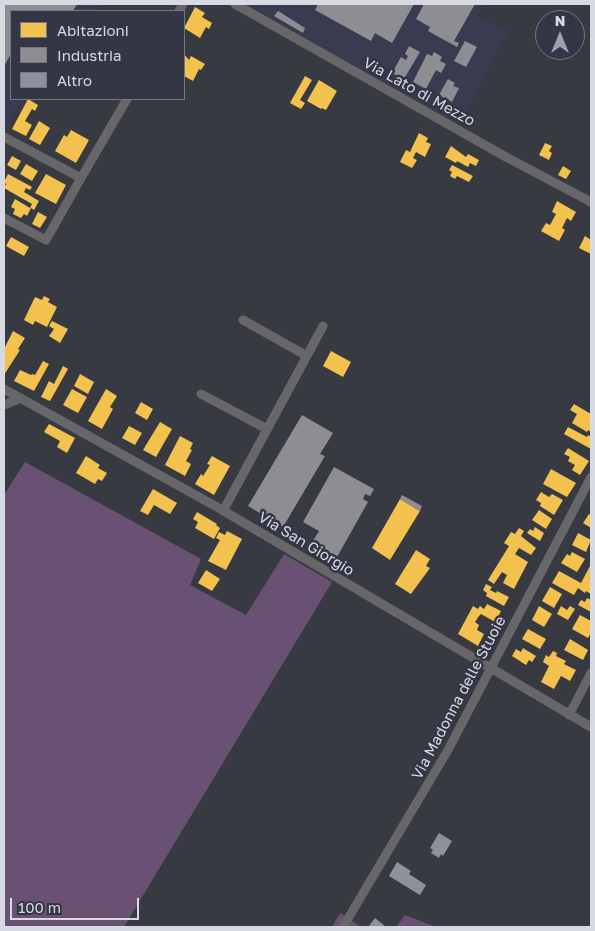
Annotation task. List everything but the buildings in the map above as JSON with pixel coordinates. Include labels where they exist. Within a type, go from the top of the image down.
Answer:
[{"type":"street","name":"Via Lato di Mezzo","points":[[235,4],[506,157],[591,202]]},
{"type":"street","points":[[4,218],[46,240],[126,100]]},
{"type":"street","points":[[4,137],[81,178]]},
{"type":"street","points":[[243,320],[307,356]]},
{"type":"street","points":[[223,511],[323,326]]},
{"type":"street","name":"Via San Giorgio","points":[[4,388],[223,511],[591,727]]},
{"type":"street","points":[[201,394],[267,429]]},
{"type":"street","points":[[4,405],[21,398]]},
{"type":"street","name":"Via Madonna delle Stuoie","points":[[343,927],[448,750],[591,477]]},
{"type":"street","points":[[569,715],[591,673]]},
{"type":"shaded area","points":[[4,4],[103,4],[97,10],[10,10],[10,100],[21,100],[5,132]]},
{"type":"shaded area","points":[[245,4],[483,4],[478,15],[509,31],[458,125]]},
{"type":"shaded area","points":[[25,462],[201,559],[190,585],[246,615],[284,554],[332,582],[124,927],[4,927],[4,495]]},
{"type":"shaded area","points":[[340,913],[361,927],[332,927]]},
{"type":"shaded area","points":[[405,915],[436,927],[396,927]]}]
